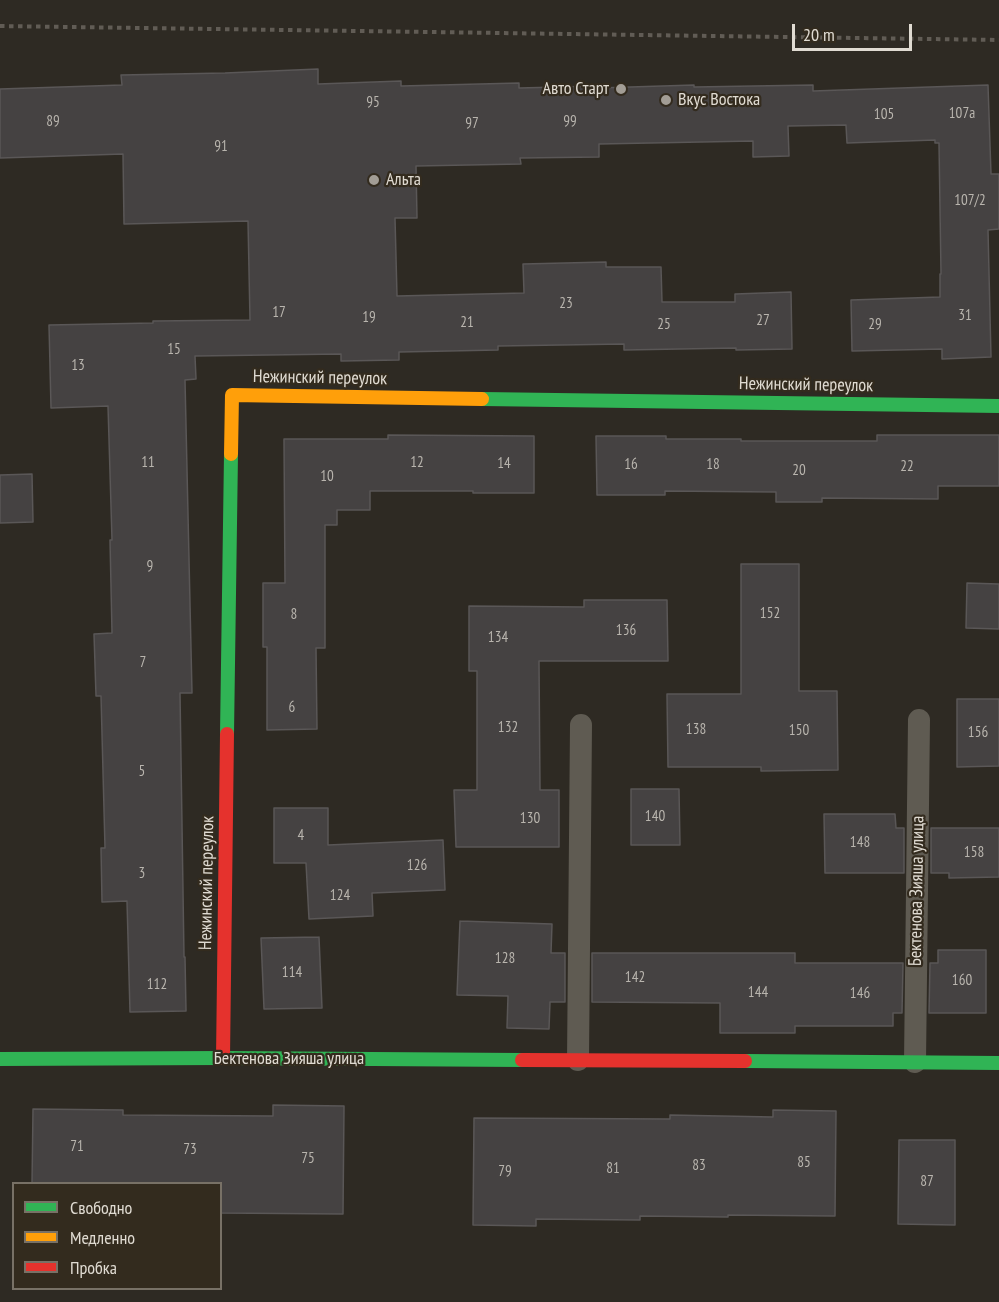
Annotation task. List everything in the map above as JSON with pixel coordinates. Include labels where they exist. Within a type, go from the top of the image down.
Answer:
[{"type":"street","name":"Нежинский переулок","points":[[223,1058],[232,395],[999,406]]},
{"type":"street","name":"Бектенова Зияша улица","points":[[0,1059],[223,1058],[999,1063]]},
{"type":"lane","name":"Бектенова Зияша улица","points":[[915,1062],[919,720]]},
{"type":"lane","points":[[578,1060],[581,726]]},
{"type":"path","points":[[0,26],[999,40]]},
{"type":"building","points":[[318,69],[318,84],[401,81],[401,86],[519,83],[519,88],[813,85],[813,91],[988,85],[991,174],[999,174],[999,229],[988,230],[991,357],[942,359],[942,349],[852,351],[851,300],[940,297],[939,143],[935,143],[935,140],[847,143],[846,125],[788,126],[789,156],[753,157],[753,141],[599,144],[599,157],[520,158],[521,164],[416,166],[417,218],[395,218],[397,296],[524,293],[523,264],[606,262],[606,267],[661,267],[662,302],[735,302],[735,294],[791,292],[792,349],[624,350],[624,344],[498,346],[498,350],[399,352],[399,360],[341,361],[341,354],[195,356],[196,379],[185,380],[192,693],[180,693],[186,1011],[130,1012],[127,901],[102,902],[101,848],[105,848],[101,696],[96,696],[94,634],[112,633],[108,406],[51,408],[49,325],[250,320],[248,221],[124,224],[123,154],[0,158],[0,89],[122,85],[121,75]]},
{"type":"building","points":[[388,435],[534,436],[534,493],[370,491],[370,510],[337,510],[337,525],[325,525],[325,648],[316,648],[317,729],[267,730],[267,647],[263,647],[263,583],[285,583],[284,439],[388,439]]},
{"type":"building","points":[[877,435],[999,435],[999,486],[938,486],[938,499],[822,498],[822,502],[776,502],[776,492],[665,491],[665,495],[597,495],[596,436],[666,436],[666,439],[741,439],[741,441],[877,441]]},
{"type":"building","points":[[32,474],[33,522],[0,523],[0,475]]},
{"type":"building","points":[[741,564],[799,564],[799,691],[837,691],[838,770],[761,771],[761,767],[668,767],[667,694],[741,694]]},
{"type":"building","points":[[967,583],[999,584],[999,629],[966,628]]},
{"type":"building","points":[[584,600],[667,600],[668,661],[539,661],[540,790],[559,790],[559,847],[456,847],[454,790],[477,790],[477,671],[469,671],[469,606],[584,607]]},
{"type":"building","points":[[957,699],[999,699],[999,766],[957,767]]},
{"type":"building","points":[[631,789],[679,789],[680,845],[631,845]]},
{"type":"building","points":[[274,808],[328,808],[328,845],[443,840],[445,890],[372,893],[373,916],[309,919],[306,863],[274,863]]},
{"type":"building","points":[[824,814],[895,814],[896,828],[904,828],[904,873],[825,873]]},
{"type":"building","points":[[931,828],[999,828],[999,877],[949,878],[949,873],[931,873]]},
{"type":"building","points":[[460,921],[552,924],[551,953],[565,953],[565,1002],[550,1002],[549,1029],[507,1028],[508,996],[457,995]]},
{"type":"building","points":[[319,937],[322,1008],[264,1009],[261,938]]},
{"type":"building","points":[[938,950],[986,950],[986,1013],[929,1013],[930,963],[938,963]]},
{"type":"building","points":[[592,953],[795,953],[795,963],[903,963],[902,1013],[893,1013],[893,1026],[795,1026],[795,1033],[720,1033],[720,1003],[592,1002]]},
{"type":"building","points":[[273,1105],[344,1106],[343,1214],[222,1213],[222,1182],[32,1182],[33,1109],[123,1110],[123,1115],[273,1116]]},
{"type":"building","points":[[773,1110],[836,1111],[835,1216],[640,1216],[640,1220],[536,1219],[536,1226],[473,1225],[474,1118],[670,1119],[670,1115],[773,1117]]},
{"type":"building","points":[[899,1140],[955,1140],[955,1225],[898,1224]]},
{"type":"traffic: fast","points":[[482,399],[999,406]]},
{"type":"traffic: fast","points":[[227,734],[231,454]]},
{"type":"traffic: fast","points":[[0,1059],[522,1060]]},
{"type":"traffic: fast","points":[[745,1061],[999,1063]]},
{"type":"traffic: slow","points":[[231,454],[232,395],[482,399]]},
{"type":"traffic: jam","points":[[223,1058],[227,734]]},
{"type":"traffic: jam","points":[[522,1060],[745,1061]]},
{"type":"place","name":"Авто Старт","points":[[621,89]]},
{"type":"place","name":"Вкус Востока","points":[[666,100]]},
{"type":"place","name":"Альта","points":[[374,180]]}]
